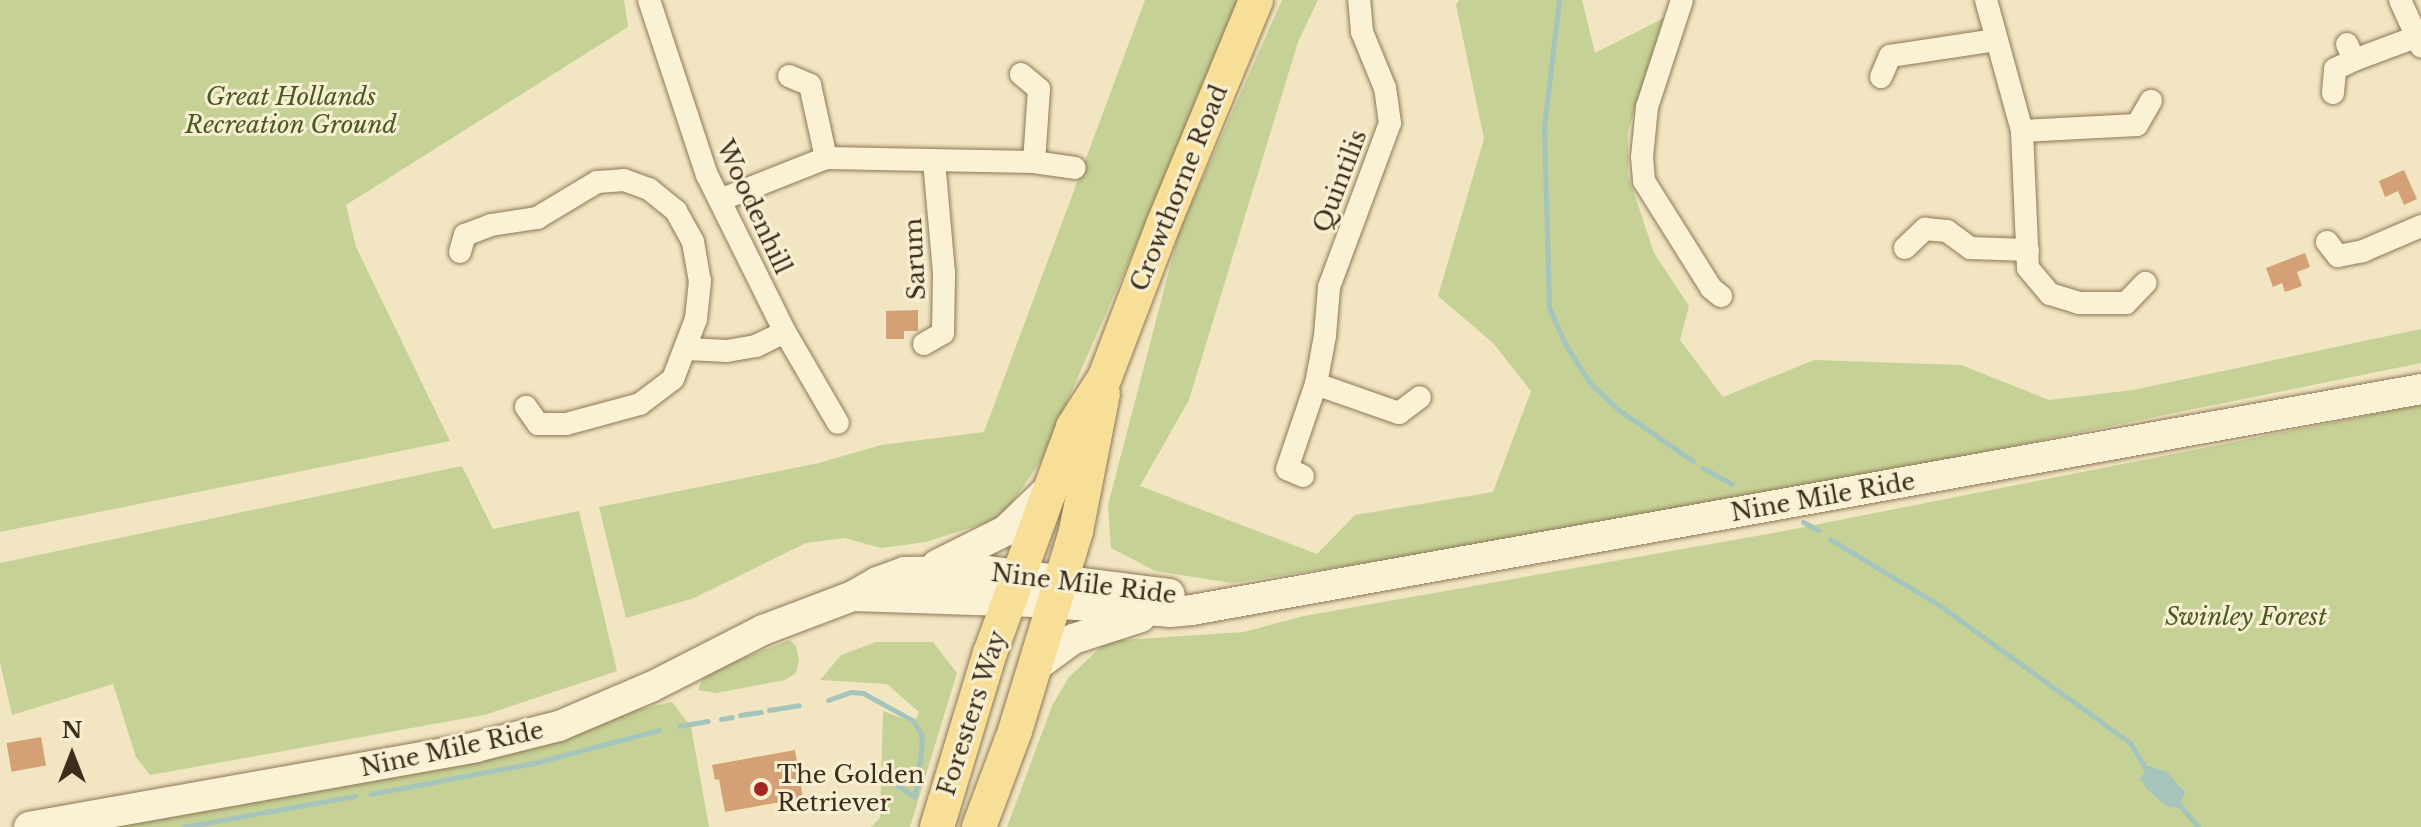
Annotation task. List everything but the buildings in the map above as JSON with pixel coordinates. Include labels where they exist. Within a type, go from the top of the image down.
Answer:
[{"type":"main road","name":"Crowthorne Road","points":[[1037,589],[1084,499],[1105,377],[1163,225],[1256,0]]},
{"type":"main road","name":"Crowthorne Road","points":[[1037,589],[1050,488],[1073,427],[1105,377]]},
{"type":"main road","name":"Nine Mile Ride","points":[[29,827],[476,747],[559,726],[651,687],[763,630],[853,596],[877,582],[904,572],[924,571],[1170,612],[2421,389]]},
{"type":"main road","points":[[924,571],[989,542],[1018,521],[1050,488]]},
{"type":"main road","name":"Nine Mile Ride","points":[[853,596],[1037,589],[1224,602]]},
{"type":"main road","name":"Foresters Way","points":[[979,827],[1035,667],[1037,589]]},
{"type":"main road","name":"Foresters Way","points":[[940,827],[1037,589]]},
{"type":"main road","points":[[1035,667],[1073,639],[1114,623],[1170,612]]},
{"type":"street","name":"Woodenhill","points":[[649,0],[684,114],[720,200],[785,332],[838,423]]},
{"type":"street","name":"Quintilis","points":[[1303,476],[1287,469],[1316,384],[1325,336],[1329,287],[1390,123],[1385,88],[1362,32],[1359,0]]},
{"type":"street","points":[[1682,0],[1647,107],[1642,157],[1644,181],[1711,288],[1721,296]]},
{"type":"street","points":[[1986,0],[2022,131],[2028,268],[2050,294],[2079,303],[2126,303],[2145,283]]},
{"type":"street","points":[[2333,93],[2335,69],[2350,52],[2419,41],[2400,0]]},
{"type":"street","points":[[1881,77],[1890,56],[1996,40]]},
{"type":"street","points":[[1021,74],[1039,89],[1034,162]]},
{"type":"street","points":[[789,76],[810,85],[826,158]]},
{"type":"street","points":[[2022,131],[2137,125],[2151,101]]},
{"type":"street","points":[[720,200],[826,158],[1034,162],[1075,168]]},
{"type":"street","name":"Sarum","points":[[924,344],[943,333],[944,273],[934,161]]},
{"type":"street","points":[[460,252],[465,235],[491,225],[537,218],[597,182],[624,180],[649,189],[676,211],[693,242],[700,281],[687,349],[673,379],[640,404],[566,424],[538,424],[526,407]]},
{"type":"street","points":[[2327,242],[2338,256],[2363,251],[2421,226]]},
{"type":"street","points":[[1905,248],[1925,229],[1947,231],[1970,248],[2028,250]]},
{"type":"street","points":[[687,349],[727,351],[756,346],[785,332]]},
{"type":"street","points":[[1316,384],[1399,413],[1420,397]]},
{"type":"green space","name":"Great Hollands Recreation Ground","points":[[0,0],[624,0],[628,27],[346,205],[356,247],[450,441],[0,532]]},
{"type":"green space","points":[[1145,0],[1244,0],[1041,461],[1001,518],[926,542],[881,548],[844,538],[806,543],[694,598],[626,618],[599,507],[819,463],[881,445],[984,432]]},
{"type":"green space","points":[[1282,0],[1318,0],[1298,42],[1189,400],[1140,486],[1317,554],[1355,515],[1493,492],[1531,391],[1493,343],[1438,296],[1484,139],[1456,5],[1459,0],[1582,0],[1595,53],[1664,18],[1628,131],[1628,175],[1654,253],[1689,306],[1680,340],[1723,397],[1814,360],[1961,365],[2049,400],[2133,390],[2421,329],[2421,363],[1821,485],[1472,547],[1232,583],[1155,571],[1111,548],[1108,505],[1179,232]]},
{"type":"green space","name":"Swinley Forest","points":[[2421,405],[2421,827],[1007,827],[1052,706],[1069,677],[1107,641],[1244,632],[1304,616],[1779,532]]},
{"type":"green space","points":[[462,466],[493,529],[579,511],[617,671],[484,715],[150,775],[136,757],[113,684],[12,715],[0,662],[0,563]]},
{"type":"green space","points":[[790,640],[796,646],[799,660],[796,673],[785,680],[716,693],[698,690],[706,672]]},
{"type":"green space","points":[[876,642],[933,642],[957,673],[910,827],[871,827],[880,818],[883,711],[914,723],[919,712],[887,684],[820,680],[841,655]]},
{"type":"green space","points":[[672,702],[691,727],[709,827],[102,827]]},
{"type":"water","points":[[2148,766],[2167,772],[2185,792],[2179,808],[2166,806],[2147,789],[2140,779]]},
{"type":"waterway","points":[[1559,0],[1544,127],[1549,307],[1565,344],[1590,383],[1619,410],[1693,461]]},
{"type":"waterway","points":[[1703,468],[1732,484]]},
{"type":"waterway","points":[[1803,522],[1818,530]]},
{"type":"waterway","points":[[1830,539],[1939,605],[2130,743],[2149,774]]},
{"type":"waterway","points":[[828,700],[851,692],[863,693],[912,720],[921,733],[922,743],[915,797],[896,784]]},
{"type":"waterway","points":[[769,710],[799,705]]},
{"type":"waterway","points":[[740,715],[761,712]]},
{"type":"waterway","points":[[721,719],[732,717]]},
{"type":"waterway","points":[[679,726],[708,721]]},
{"type":"waterway","points":[[371,794],[534,763],[659,730]]},
{"type":"waterway","points":[[183,827],[355,796]]},
{"type":"waterway","points":[[2178,803],[2198,827]]},
{"type":"place","name":"The Golden Retriever","points":[[761,789]]}]
